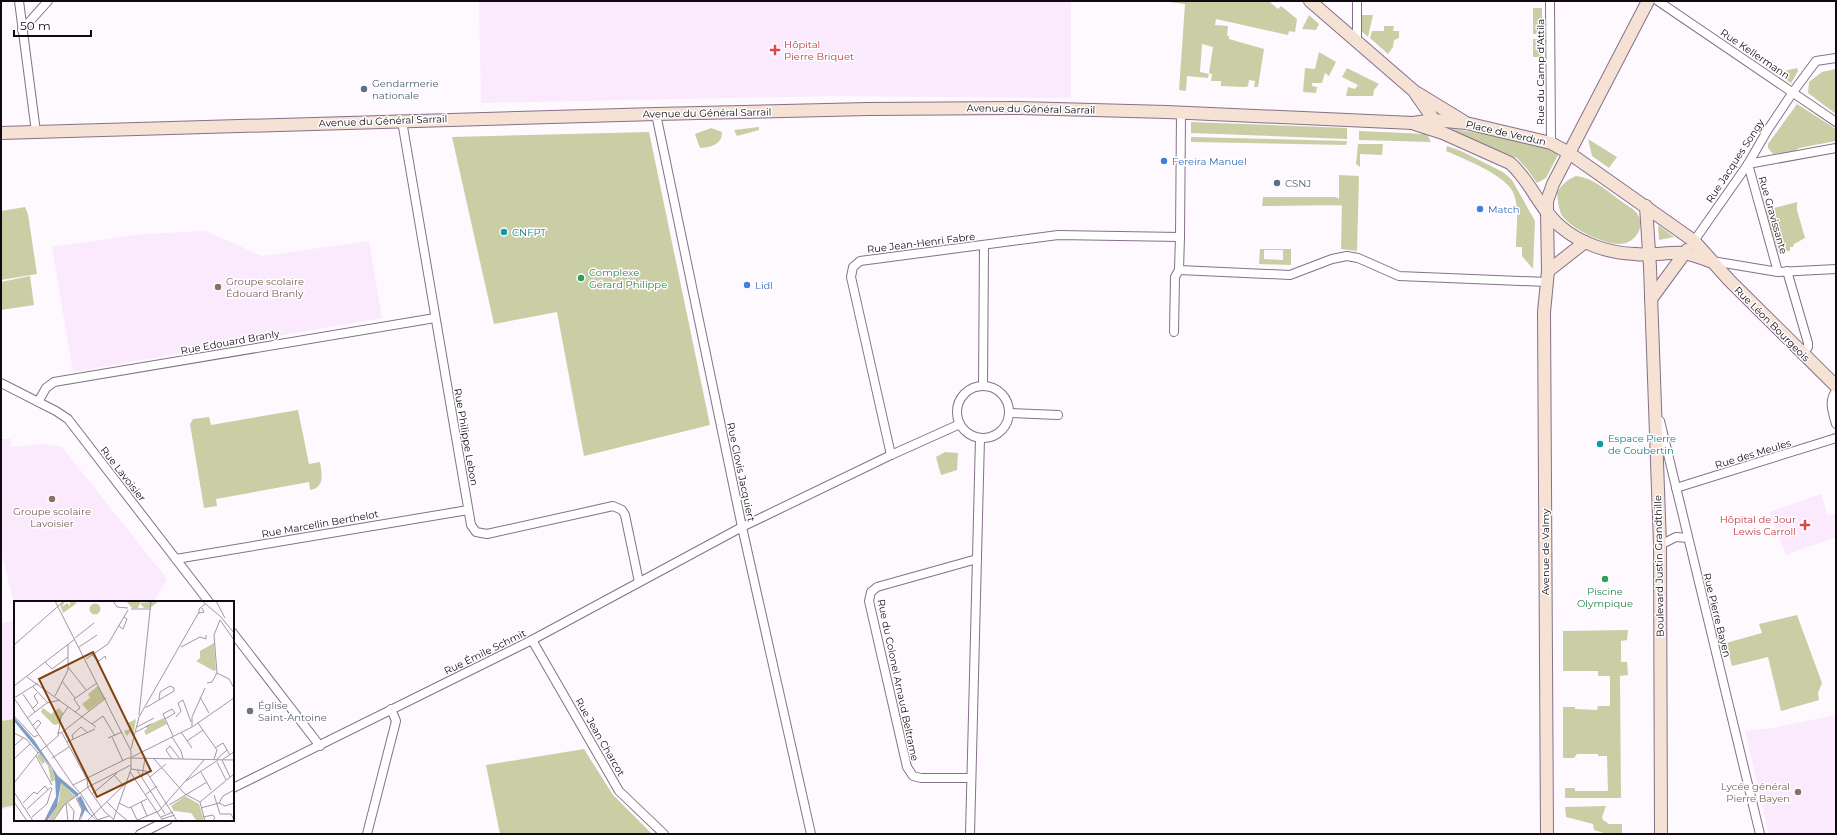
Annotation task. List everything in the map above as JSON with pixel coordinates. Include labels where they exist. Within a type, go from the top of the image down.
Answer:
[{"type":"main road","points":[[1310,1],[1414,91],[1438,120],[1443,134]]},
{"type":"main road","points":[[1546,212],[1550,191],[1648,1]]},
{"type":"main road","points":[[1414,91],[1466,123]]},
{"type":"main road","name":"Avenue du Général Sarrail","points":[[1,133],[862,109],[987,108],[1181,112],[1413,123],[1438,120]]},
{"type":"main road","name":"Place de Verdun","points":[[1438,120],[1466,123],[1551,144],[1569,153],[1694,241]]},
{"type":"main road","name":"Avenue du Général Sarrail","points":[[1413,123],[1443,134]]},
{"type":"main road","name":"Place de Verdun","points":[[1443,134],[1510,163],[1518,170],[1546,212],[1560,227],[1585,242],[1606,249],[1634,254],[1650,261],[1684,253]]},
{"type":"main road","points":[[1646,206],[1650,261]]},
{"type":"main road","name":"Avenue de Valmy","points":[[1546,212],[1547,276],[1544,312],[1547,834]]},
{"type":"main road","points":[[1634,254],[1644,245],[1649,236]]},
{"type":"main road","points":[[1651,299],[1694,241]]},
{"type":"main road","name":"Rue Léon Bourgeois","points":[[1694,241],[1710,261],[1836,386]]},
{"type":"main road","points":[[1547,276],[1585,242]]},
{"type":"main road","name":"Rue Léon Bourgeois","points":[[1684,253],[1710,261]]},
{"type":"main road","name":"Boulevard Justin Grandthille","points":[[1650,261],[1660,545],[1661,834]]},
{"type":"street","points":[[19,1],[36,132]]},
{"type":"street","points":[[22,30],[48,1]]},
{"type":"street","points":[[1357,1],[1357,41]]},
{"type":"street","name":"Rue du Camp d'Attila","points":[[1550,1],[1551,144]]},
{"type":"street","name":"Rue Kellermann","points":[[1658,1],[1793,92],[1816,61],[1836,58]]},
{"type":"street","points":[[1793,92],[1836,122]]},
{"type":"street","name":"Rue Jacques Songy","points":[[1694,241],[1748,164],[1767,131],[1793,92]]},
{"type":"street","points":[[1174,332],[1175,277],[1178,270],[1180,237],[1181,112]]},
{"type":"street","name":"Rue Clovis Jacquiert","points":[[656,114],[742,526],[811,834]]},
{"type":"street","name":"Rue Philippe Lebon","points":[[402,121],[468,510],[473,530],[487,534],[613,506],[618,507],[625,515],[639,582]]},
{"type":"street","points":[[1748,164],[1836,148]]},
{"type":"street","name":"Rue Gravissante","points":[[1748,164],[1778,272]]},
{"type":"street","name":"Rue Jean-Henri Fabre","points":[[891,455],[851,277],[853,267],[860,261],[1058,235],[1180,237]]},
{"type":"street","points":[[983,386],[984,245]]},
{"type":"street","points":[[1178,270],[1290,274],[1347,256],[1358,258],[1399,276],[1547,276]]},
{"type":"street","points":[[1710,261],[1778,272],[1836,269]]},
{"type":"street","points":[[1787,271],[1808,343],[1808,347],[1803,354]]},
{"type":"street","name":"Rue Edouard Branly","points":[[38,402],[46,388],[54,382],[436,318]]},
{"type":"street","name":"Rue Lavoisier","points":[[1,383],[68,419],[208,601]]},
{"type":"street","points":[[983,386],[996,389],[1002,394],[1008,406],[1009,413],[1007,422],[996,434],[988,438],[980,438],[972,436],[965,431],[957,416],[957,407],[960,399],[970,390],[983,386]]},
{"type":"street","points":[[1836,391],[1832,396],[1831,402],[1836,424]]},
{"type":"street","name":"Rue Pierre Bayen","points":[[1655,401],[1760,834]]},
{"type":"street","points":[[1009,413],[1058,414]]},
{"type":"street","points":[[742,526],[960,424]]},
{"type":"street","points":[[970,834],[980,438]]},
{"type":"street","name":"Rue des Meules","points":[[1676,488],[1836,438]]},
{"type":"street","name":"Rue Marcellin Berthelot","points":[[176,559],[468,510]]},
{"type":"street","name":"Rue Émile Schmit","points":[[234,788],[532,640],[742,526]]},
{"type":"street","points":[[1660,545],[1676,537],[1688,538]]},
{"type":"street","name":"Rue du Colonel Arnaud Beltrame","points":[[971,778],[921,778],[913,776],[907,767],[869,601],[871,592],[877,587],[977,559]]},
{"type":"street","points":[[234,635],[320,746]]},
{"type":"street","name":"Rue Jean Charcot","points":[[532,640],[619,790],[664,834]]},
{"type":"street","points":[[367,834],[396,721],[391,709]]},
{"type":"street","points":[[140,834],[166,821]]},
{"type":"shaded area","name":"Hôpital Pierre Briquet","points":[[479,1],[1071,1],[1071,98],[831,96],[481,103]]},
{"type":"shaded area","name":"Groupe scolaire Édouard Branly","points":[[205,231],[262,256],[369,241],[382,318],[73,372],[52,247],[142,234]]},
{"type":"shaded area","name":"Groupe scolaire Lavoisier","points":[[1,439],[11,439],[11,447],[42,444],[62,447],[167,579],[154,601],[14,601],[14,605],[1,550]]},
{"type":"shaded area","name":"Hôpital de Jour Lewis Carroll","points":[[1821,494],[1828,516],[1836,513],[1836,537],[1786,555],[1769,512]]},
{"type":"shaded area","points":[[14,620],[14,807],[1,810],[1,623]]},
{"type":"shaded area","name":"Lycée général Pierre Bayen","points":[[1836,715],[1836,834],[1769,834],[1745,731],[1772,728]]},
{"type":"green space","points":[[1161,1],[1269,1],[1278,9],[1281,6],[1297,19],[1295,32],[1289,31],[1288,35],[1216,19],[1215,25],[1228,26],[1227,36],[1229,36],[1229,39],[1264,49],[1258,87],[1254,87],[1255,81],[1249,80],[1248,86],[1246,87],[1221,86],[1221,81],[1211,81],[1212,74],[1209,73],[1213,47],[1202,44],[1200,72],[1209,74],[1208,78],[1187,76],[1186,91],[1179,90],[1185,4]]},
{"type":"green space","points":[[1533,8],[1542,8],[1542,34],[1533,34]]},
{"type":"green space","points":[[1309,15],[1319,24],[1316,30],[1302,29]]},
{"type":"green space","points":[[1361,15],[1373,15],[1368,37],[1360,30]]},
{"type":"green space","points":[[1384,26],[1394,26],[1393,31],[1399,31],[1399,38],[1394,40],[1393,47],[1388,54],[1370,38],[1372,31],[1384,31]]},
{"type":"green space","points":[[1533,39],[1541,39],[1541,57],[1533,57]]},
{"type":"green space","points":[[1319,52],[1336,62],[1329,76],[1325,73],[1322,83],[1312,83],[1312,86],[1317,87],[1316,93],[1303,92],[1305,68],[1315,69]]},
{"type":"green space","points":[[1347,68],[1379,84],[1374,90],[1373,96],[1346,96],[1348,87],[1355,89],[1358,85],[1342,77]]},
{"type":"green space","points":[[1797,68],[1798,71],[1791,83],[1776,73]]},
{"type":"green space","points":[[1836,69],[1836,114],[1808,93],[1809,82],[1822,72]]},
{"type":"green space","points":[[1797,104],[1836,129],[1836,141],[1799,148],[1794,152],[1773,154],[1768,148],[1768,144]]},
{"type":"green space","points":[[1191,122],[1347,128],[1347,139],[1191,133]]},
{"type":"green space","points":[[759,127],[759,130],[737,136],[734,130]]},
{"type":"green space","points":[[711,128],[722,132],[720,140],[712,146],[700,148],[695,134]]},
{"type":"green space","points":[[1452,130],[1526,142],[1552,150],[1558,155],[1546,178],[1537,183],[1517,158],[1457,133]]},
{"type":"green space","points":[[1359,131],[1427,134],[1431,142],[1359,140]]},
{"type":"green space","name":"Complexe Gérard Philippe","points":[[649,132],[710,425],[584,456],[557,312],[494,324],[452,137]]},
{"type":"green space","points":[[1191,137],[1347,141],[1346,145],[1191,142]]},
{"type":"green space","points":[[1588,139],[1617,157],[1609,168],[1592,156]]},
{"type":"green space","points":[[1358,144],[1383,144],[1382,155],[1360,154],[1360,167],[1356,164]]},
{"type":"green space","points":[[1447,146],[1461,151],[1503,172],[1512,180],[1535,221],[1533,269],[1522,256],[1522,247],[1516,247],[1517,212],[1513,192],[1508,185],[1493,173],[1446,151]]},
{"type":"green space","points":[[1339,175],[1359,176],[1357,251],[1341,249],[1342,205],[1262,206],[1263,197],[1336,197],[1339,199]]},
{"type":"green space","points":[[1576,176],[1589,179],[1594,182],[1636,212],[1639,217],[1640,228],[1635,237],[1630,241],[1619,244],[1604,241],[1579,230],[1565,219],[1560,211],[1557,193],[1565,183]]},
{"type":"green space","points":[[1797,202],[1797,210],[1805,238],[1794,244],[1793,247],[1790,247],[1790,251],[1778,252],[1766,210]]},
{"type":"green space","points":[[25,207],[28,214],[37,274],[1,280],[1,211]]},
{"type":"green space","points":[[1658,225],[1674,237],[1659,240]]},
{"type":"green space","points":[[1260,249],[1291,249],[1291,265],[1259,264]],"holes":[[[1264,250],[1283,250],[1283,260],[1264,259]]]},
{"type":"green space","points":[[30,276],[34,305],[1,310],[1,282]]},
{"type":"green space","points":[[298,410],[309,464],[320,462],[321,480],[318,486],[315,489],[310,490],[309,482],[216,499],[217,506],[204,508],[190,424],[193,419],[209,417],[211,425]]},
{"type":"green space","points":[[945,452],[958,453],[957,470],[941,475],[936,457]]},
{"type":"green space","points":[[1797,615],[1822,683],[1818,693],[1819,700],[1781,711],[1768,657],[1732,666],[1726,643],[1762,633],[1759,624]]},
{"type":"green space","points":[[1628,630],[1627,640],[1621,641],[1621,662],[1627,662],[1628,675],[1620,676],[1621,798],[1565,798],[1565,788],[1575,788],[1575,791],[1608,791],[1607,756],[1598,756],[1598,754],[1577,754],[1574,758],[1563,758],[1563,707],[1597,710],[1598,706],[1610,706],[1610,676],[1598,676],[1598,671],[1563,671],[1563,631]]},
{"type":"green space","points":[[14,719],[14,805],[1,808],[1,721]]},
{"type":"green space","points":[[584,749],[613,795],[652,834],[500,834],[486,765]]},
{"type":"green space","points":[[1606,806],[1602,817],[1603,820],[1609,824],[1622,824],[1622,834],[1607,834],[1594,830],[1593,824],[1566,817],[1565,807]]},
{"type":"place","name":"Hôpital Pierre Briquet","points":[[775,50]]},
{"type":"place","name":"Gendarmerie nationale","points":[[364,89]]},
{"type":"place","name":"Fereira Manuel","points":[[1164,161]]},
{"type":"place","name":"CSNJ","points":[[1277,183]]},
{"type":"place","name":"Match","points":[[1480,209]]},
{"type":"place","name":"CNFPT","points":[[504,232]]},
{"type":"place","name":"Complexe Gérard Philippe","points":[[581,278]]},
{"type":"place","name":"Lidl","points":[[747,285]]},
{"type":"place","name":"Groupe scolaire Édouard Branly","points":[[218,287]]},
{"type":"place","name":"Espace Pierre de Coubertin","points":[[1600,444]]},
{"type":"place","name":"Groupe scolaire Lavoisier","points":[[52,499]]},
{"type":"place","name":"Hôpital de Jour Lewis Carroll","points":[[1805,525]]},
{"type":"place","name":"Piscine Olympique","points":[[1605,579]]},
{"type":"place","name":"Église Saint-Antoine","points":[[250,711]]},
{"type":"place","name":"Lycée général Pierre Bayen","points":[[1798,792]]}]
